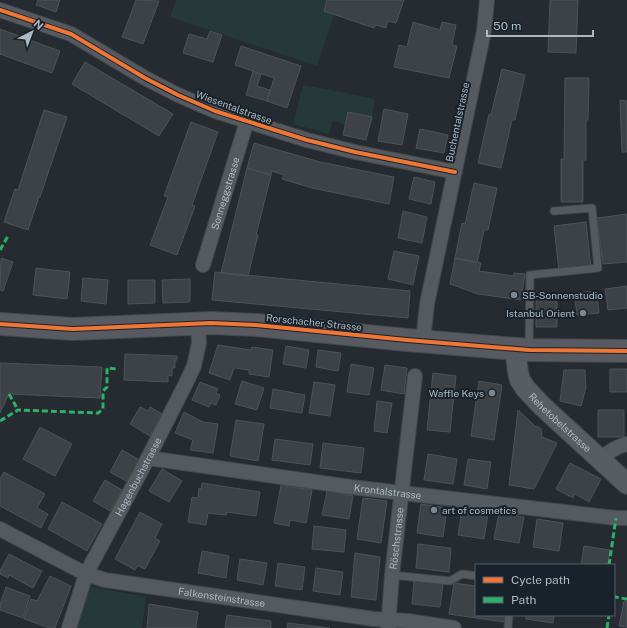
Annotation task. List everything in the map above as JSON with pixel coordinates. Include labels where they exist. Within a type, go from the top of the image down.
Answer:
[{"type":"main road","name":"Rorschacher Strasse","points":[[0,324],[73,329],[198,324],[256,324],[423,341],[522,349],[627,350]]},
{"type":"street","name":"Buchentalstrasse","points":[[423,341],[427,304],[484,31],[487,0]]},
{"type":"street","name":"Wiesentalstrasse","points":[[0,10],[71,34],[145,78],[178,95],[215,111],[307,140],[355,152],[455,172]]},
{"type":"street","name":"Sonneggstrasse","points":[[203,265],[247,121]]},
{"type":"street","name":"Hagenbuchstrasse","points":[[69,628],[86,574],[186,386],[194,366],[199,343],[198,324]]},
{"type":"street","name":"Rehetobelstrasse","points":[[522,349],[518,372],[520,380],[526,389],[542,406],[627,484]]},
{"type":"street","name":"Röschstrasse","points":[[388,624],[401,492],[415,376]]},
{"type":"street","points":[[600,460],[616,447],[627,444]]},
{"type":"street","name":"Krontalstrasse","points":[[148,458],[351,487],[627,518]]},
{"type":"street","name":"Falkensteinstrasse","points":[[0,529],[86,574],[105,580],[130,585],[374,619],[388,624],[408,621],[454,628]]},
{"type":"lane","points":[[522,349],[530,275],[598,268],[592,208],[554,211]]},
{"type":"lane","points":[[392,575],[450,581],[462,574],[475,576]]},
{"type":"lane","points":[[508,628],[509,616]]},
{"type":"green space","points":[[176,0],[327,0],[324,11],[334,15],[317,66],[170,17]]},
{"type":"green space","points":[[303,85],[375,99],[372,117],[348,112],[345,124],[332,121],[329,134],[293,124]]},
{"type":"green space","points":[[88,586],[146,597],[142,628],[73,628]]},
{"type":"building","points":[[38,0],[60,0],[56,12],[36,5]]},
{"type":"building","points":[[136,0],[159,1],[143,44],[122,37]]},
{"type":"building","points":[[327,0],[404,0],[396,23],[388,21],[386,28],[376,25],[374,28],[324,11]]},
{"type":"building","points":[[550,0],[578,0],[576,53],[548,52]]},
{"type":"building","points":[[413,22],[440,30],[442,22],[456,25],[452,45],[457,46],[449,78],[394,67],[399,45],[407,47]]},
{"type":"building","points":[[0,29],[60,51],[52,73],[0,54]]},
{"type":"building","points":[[210,31],[222,35],[213,62],[183,53],[189,34],[207,39]]},
{"type":"building","points":[[241,46],[301,66],[287,108],[267,101],[274,78],[235,65]]},
{"type":"building","points":[[85,62],[173,114],[159,136],[72,84]]},
{"type":"building","points":[[502,69],[525,75],[515,120],[512,120],[501,168],[478,163],[489,114],[491,115]]},
{"type":"building","points":[[253,71],[261,74],[257,86],[270,90],[267,101],[246,95]]},
{"type":"building","points":[[565,78],[589,78],[588,120],[586,120],[586,160],[583,160],[583,202],[561,202],[561,159],[564,159]]},
{"type":"building","points":[[620,100],[627,101],[627,152],[622,152]]},
{"type":"building","points":[[384,109],[408,114],[402,145],[378,141]]},
{"type":"building","points":[[44,110],[67,117],[28,230],[4,222],[15,189],[18,190]]},
{"type":"building","points":[[348,112],[372,117],[366,140],[343,135]]},
{"type":"building","points":[[191,122],[218,132],[192,205],[195,206],[177,255],[150,245],[168,197],[164,196]]},
{"type":"building","points":[[420,129],[448,135],[444,153],[416,148]]},
{"type":"building","points":[[254,143],[320,162],[394,177],[389,204],[312,188],[282,179],[284,175],[272,171],[271,175],[247,168]]},
{"type":"building","points":[[247,168],[271,175],[256,235],[258,235],[248,276],[221,273]]},
{"type":"building","points":[[414,177],[435,182],[431,204],[409,199]]},
{"type":"building","points":[[474,183],[497,188],[488,230],[484,230],[477,263],[455,258],[462,223],[465,224]]},
{"type":"building","points":[[403,211],[427,217],[422,243],[398,238]]},
{"type":"building","points":[[627,214],[627,262],[603,264],[597,218]]},
{"type":"building","points":[[586,222],[591,268],[559,271],[554,226]]},
{"type":"building","points":[[394,251],[419,256],[413,285],[388,279]]},
{"type":"building","points":[[1,258],[13,262],[3,291],[0,290]]},
{"type":"building","points":[[455,258],[481,263],[479,271],[514,276],[514,273],[525,274],[521,300],[478,294],[450,284]]},
{"type":"building","points":[[36,268],[70,272],[67,299],[33,295]]},
{"type":"building","points":[[215,272],[410,291],[408,318],[212,300]]},
{"type":"building","points":[[83,278],[108,280],[106,304],[81,301]]},
{"type":"building","points":[[190,279],[190,302],[163,303],[162,280]]},
{"type":"building","points":[[128,280],[155,280],[155,303],[128,304]]},
{"type":"building","points":[[627,286],[627,308],[608,310],[605,289]]},
{"type":"building","points":[[597,291],[599,313],[577,315],[574,293]]},
{"type":"building","points":[[536,301],[557,301],[557,327],[536,327]]},
{"type":"building","points":[[218,345],[251,350],[252,347],[273,350],[269,377],[249,374],[249,370],[234,368],[230,380],[209,373]]},
{"type":"building","points":[[286,346],[309,350],[306,368],[283,364]]},
{"type":"building","points":[[318,350],[341,353],[338,371],[316,367]]},
{"type":"building","points":[[125,354],[177,356],[177,360],[175,360],[175,368],[172,368],[172,376],[168,375],[168,382],[124,380]]},
{"type":"building","points":[[0,363],[102,367],[100,398],[9,394],[0,413]]},
{"type":"building","points":[[351,364],[374,368],[369,395],[347,392]]},
{"type":"building","points":[[385,365],[407,368],[404,394],[381,390]]},
{"type":"building","points":[[610,369],[627,369],[627,392],[610,392]]},
{"type":"building","points":[[564,370],[585,370],[586,388],[581,406],[560,401]]},
{"type":"building","points":[[433,373],[456,376],[450,432],[427,430]]},
{"type":"building","points":[[242,381],[264,388],[257,410],[235,404]]},
{"type":"building","points":[[479,381],[502,385],[494,440],[471,436]]},
{"type":"building","points":[[200,382],[218,389],[216,393],[220,395],[216,405],[211,403],[209,407],[192,400]]},
{"type":"building","points":[[314,382],[335,385],[330,416],[309,413]]},
{"type":"building","points":[[273,389],[305,395],[302,413],[270,408]]},
{"type":"building","points":[[377,401],[392,403],[387,433],[374,431]]},
{"type":"building","points":[[140,407],[148,411],[150,407],[162,414],[150,436],[130,424]]},
{"type":"building","points":[[518,410],[535,426],[541,429],[542,437],[557,443],[534,489],[509,485]]},
{"type":"building","points":[[598,410],[624,410],[624,437],[598,437]]},
{"type":"building","points":[[184,412],[203,422],[218,424],[213,453],[190,450],[193,440],[175,433]]},
{"type":"building","points":[[236,420],[264,424],[258,461],[230,456]]},
{"type":"building","points":[[40,427],[72,444],[55,476],[23,459]]},
{"type":"building","points":[[275,439],[313,444],[310,465],[272,460]]},
{"type":"building","points":[[323,443],[364,448],[361,473],[320,468]]},
{"type":"building","points":[[122,450],[140,460],[128,482],[110,472]]},
{"type":"building","points":[[428,454],[457,459],[453,484],[424,480]]},
{"type":"building","points":[[468,459],[491,462],[487,489],[464,485]]},
{"type":"building","points":[[570,463],[601,479],[589,502],[575,494],[573,498],[556,489]]},
{"type":"building","points":[[162,469],[182,481],[169,502],[149,491]]},
{"type":"building","points":[[4,472],[45,494],[37,508],[48,514],[41,528],[0,506],[0,479]]},
{"type":"building","points":[[105,480],[122,490],[110,511],[93,501]]},
{"type":"building","points":[[202,483],[260,492],[256,516],[227,512],[226,515],[208,513],[206,525],[188,522],[192,497],[198,498],[199,488],[201,489]]},
{"type":"building","points":[[281,485],[312,490],[306,523],[290,520],[289,526],[274,523]]},
{"type":"building","points":[[327,491],[353,496],[349,519],[322,515]]},
{"type":"building","points":[[363,498],[387,501],[381,543],[357,539]]},
{"type":"building","points":[[62,502],[102,524],[87,551],[48,529]]},
{"type":"building","points":[[421,504],[447,508],[443,537],[417,533]]},
{"type":"building","points":[[462,509],[488,514],[484,539],[458,535]]},
{"type":"building","points":[[140,512],[162,524],[155,538],[160,541],[145,569],[138,566],[135,570],[115,559]]},
{"type":"building","points":[[499,513],[524,517],[519,543],[494,539]]},
{"type":"building","points":[[537,519],[563,523],[559,551],[533,547]]},
{"type":"building","points":[[314,526],[346,530],[344,552],[312,549]]},
{"type":"building","points":[[418,544],[451,548],[449,572],[416,568]]},
{"type":"building","points":[[584,546],[610,550],[608,564],[581,564]]},
{"type":"building","points":[[202,551],[229,556],[226,578],[198,573]]},
{"type":"building","points":[[355,553],[380,557],[376,600],[351,597]]},
{"type":"building","points":[[9,554],[42,571],[33,588],[9,575],[8,578],[0,574],[0,571]]},
{"type":"building","points":[[240,559],[267,563],[263,585],[237,580]]},
{"type":"building","points":[[278,563],[305,567],[302,590],[275,586]]},
{"type":"building","points":[[316,568],[343,572],[340,595],[313,591]]},
{"type":"building","points":[[50,576],[71,586],[55,628],[50,628],[24,619],[31,599],[37,601]]},
{"type":"building","points":[[414,581],[443,583],[440,607],[412,604]]},
{"type":"building","points":[[454,583],[475,586],[475,616],[505,616],[504,622],[449,614]]},
{"type":"building","points":[[6,587],[30,596],[23,618],[0,610],[0,604]]},
{"type":"building","points":[[624,601],[627,601],[627,627],[619,626]]},
{"type":"building","points":[[149,604],[198,612],[196,628],[147,628]]},
{"type":"building","points":[[227,615],[271,621],[271,628],[225,628]]},
{"type":"building","points":[[526,616],[554,616],[553,623],[526,619]]},
{"type":"building","points":[[288,623],[330,628],[287,628]]},
{"type":"marked path","points":[[0,250],[8,236]]},
{"type":"marked path","points":[[0,421],[18,410],[98,413],[103,409],[103,391],[107,387],[107,368],[117,369]]},
{"type":"marked path","points":[[9,394],[18,410]]},
{"type":"marked path","points":[[609,564],[616,518]]},
{"type":"marked path","points":[[615,597],[627,599]]},
{"type":"marked path","points":[[607,628],[609,616]]},
{"type":"cycle path","points":[[0,10],[71,34],[145,78],[178,95],[215,111],[307,140],[355,152],[455,172]]},
{"type":"cycle path","points":[[0,324],[73,329],[211,323],[256,325],[529,350],[627,351]]},
{"type":"place","name":"SB-Sonnenstudio","points":[[514,295]]},
{"type":"place","name":"Istanbul Orient","points":[[583,313]]},
{"type":"place","name":"Waffle Keys","points":[[492,393]]},
{"type":"place","name":"art of cosmetics","points":[[434,510]]}]
